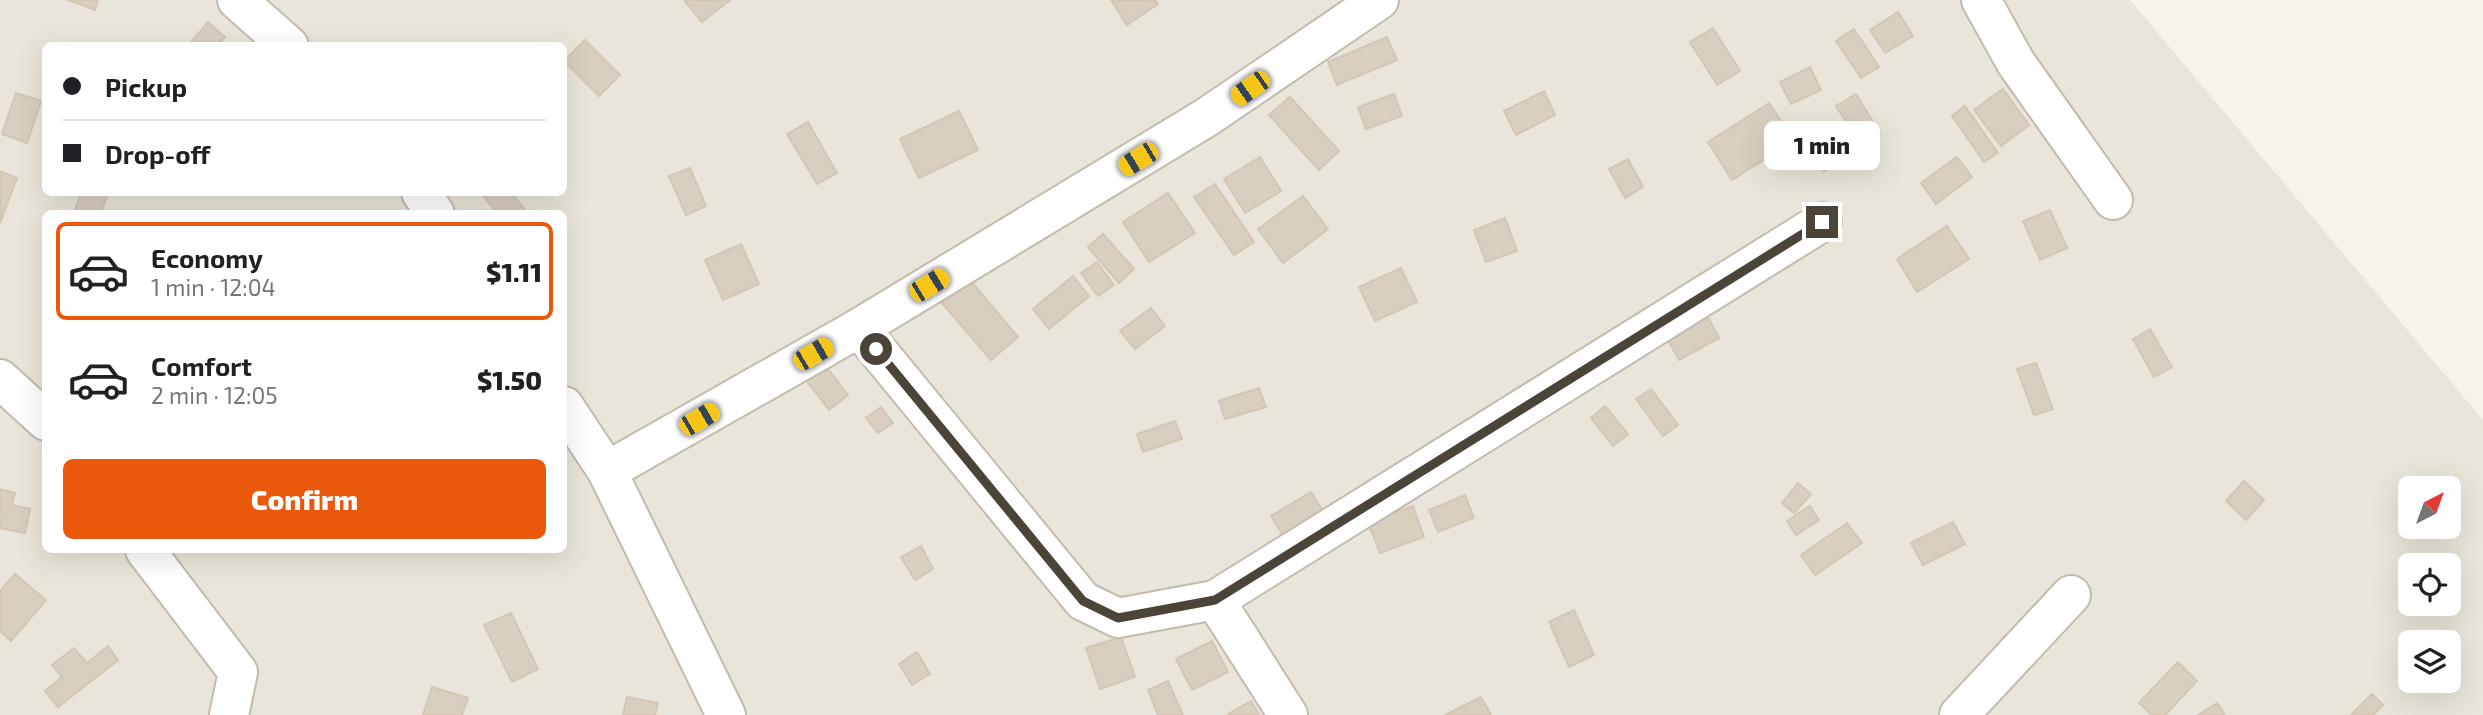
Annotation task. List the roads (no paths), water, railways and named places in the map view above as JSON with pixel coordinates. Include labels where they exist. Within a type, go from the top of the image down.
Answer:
[{"type":"street","points":[[237,0],[284,42]]},
{"type":"street","points":[[607,471],[859,328],[1208,117],[1378,0]]},
{"type":"street","points":[[1981,0],[2016,63],[2113,200]]},
{"type":"street","points":[[859,328],[1083,601],[1118,618],[1215,600],[1822,222]]},
{"type":"street","points":[[0,379],[42,417]]},
{"type":"street","points":[[567,411],[607,471],[726,715]]},
{"type":"street","points":[[147,553],[238,672],[229,715]]},
{"type":"street","points":[[1959,715],[2071,596]]},
{"type":"street","points":[[1215,600],[1288,715]]}]
